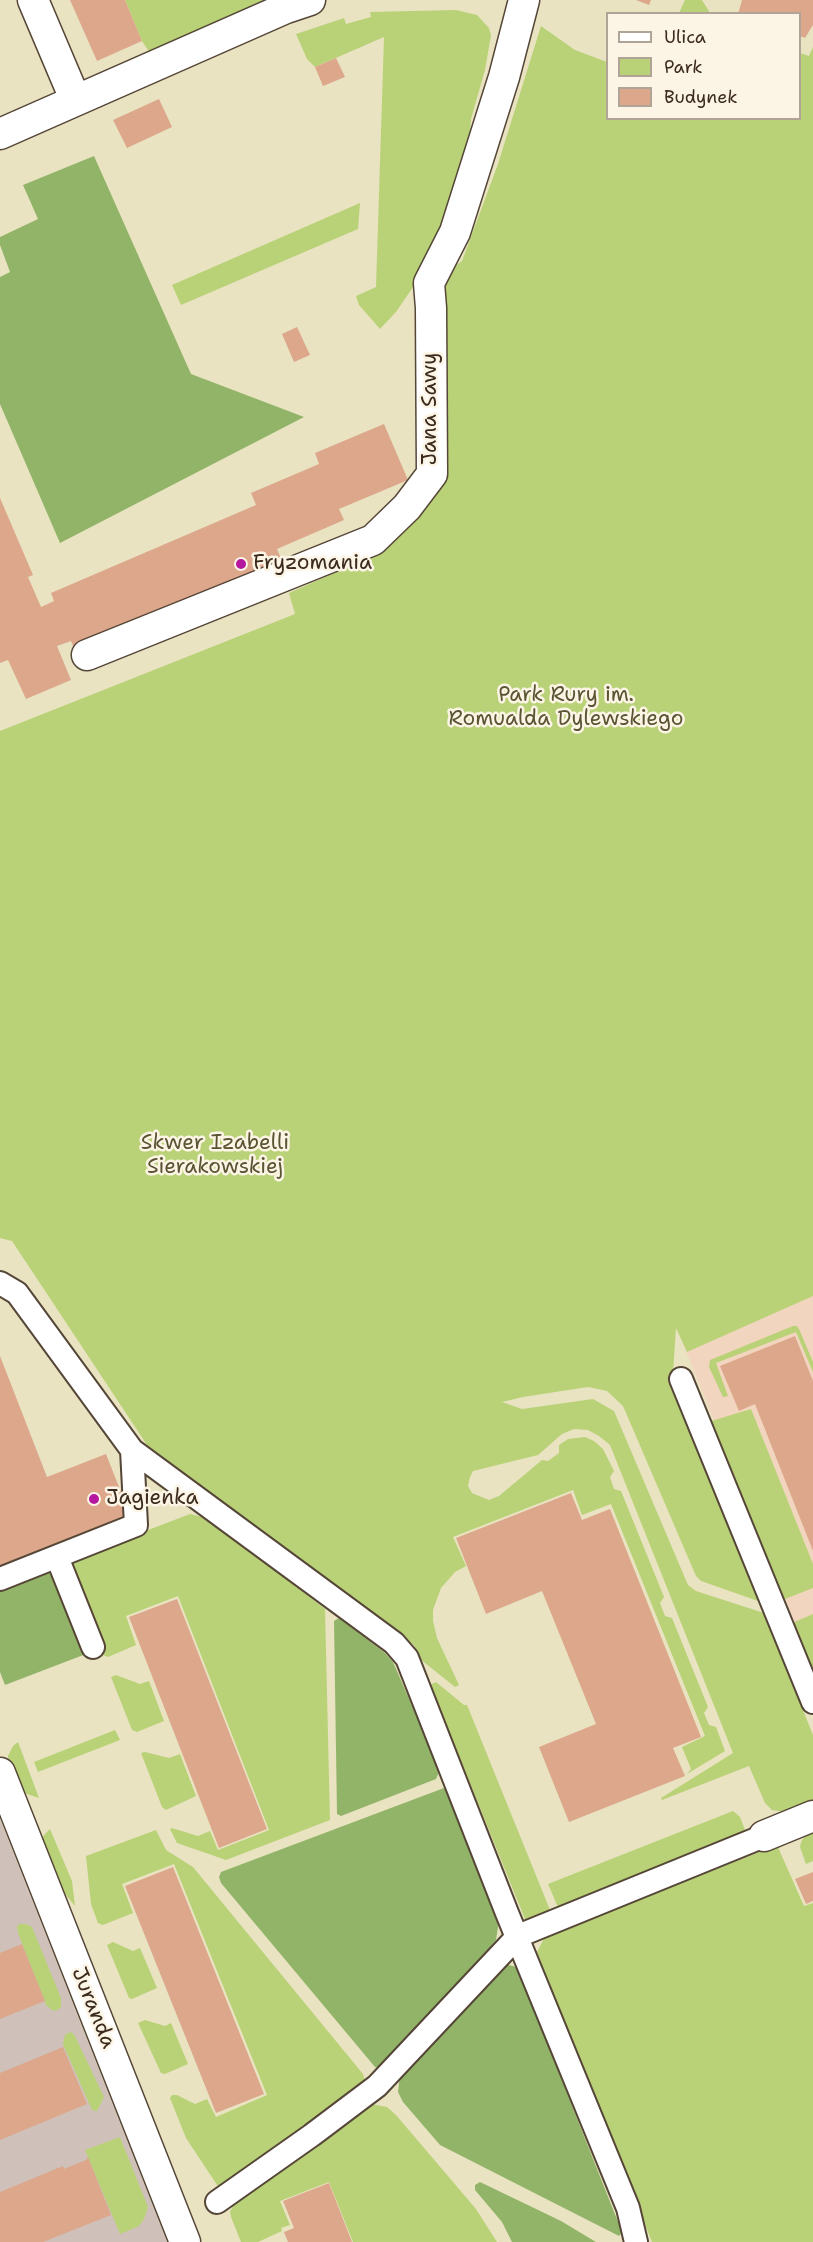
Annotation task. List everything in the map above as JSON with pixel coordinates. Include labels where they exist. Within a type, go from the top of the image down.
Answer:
[{"type":"street","points":[[33,0],[75,99]]},
{"type":"street","points":[[0,134],[75,99],[286,8],[310,0]]},
{"type":"street","name":"Jana Sawy","points":[[87,655],[373,540],[407,507],[432,474],[429,283],[462,210],[504,77],[524,0]]},
{"type":"street","points":[[0,1283],[17,1293],[132,1450],[394,1643],[407,1659],[507,1913],[628,2208],[636,2242]]},
{"type":"street","points":[[681,1379],[813,1702]]},
{"type":"street","points":[[0,1579],[136,1525],[132,1450]]},
{"type":"street","points":[[57,1557],[93,1647]]},
{"type":"street","name":"Juranda","points":[[0,1773],[185,2242]]},
{"type":"street","points":[[217,2202],[303,2142],[376,2086],[518,1936],[813,1816]]},
{"type":"shaded area","points":[[813,1187],[813,1668],[676,1326]]},
{"type":"shaded area","points":[[0,1819],[167,2242],[0,2242]]},
{"type":"green space","points":[[125,0],[310,0],[157,64],[142,41]]},
{"type":"green space","points":[[685,0],[702,0],[709,12],[679,12]]},
{"type":"green space","points":[[456,10],[477,15],[489,28],[491,35],[485,70],[471,119],[468,160],[426,268],[396,312],[380,329],[359,305],[356,296],[376,287],[384,37],[315,67],[307,59],[296,34],[344,18],[346,24],[371,17],[370,12]]},
{"type":"green space","points":[[541,26],[575,50],[606,62],[606,120],[801,120],[801,53],[809,56],[813,47],[813,1296],[687,1352],[676,1328],[672,1389],[758,1601],[701,1581],[696,1576],[623,1406],[607,1391],[588,1387],[502,1402],[522,1409],[593,1399],[614,1411],[688,1585],[696,1591],[764,1613],[813,1735],[813,1806],[791,1813],[772,1810],[765,1803],[749,1766],[662,1800],[661,1798],[733,1753],[610,1445],[599,1436],[588,1430],[574,1429],[562,1434],[538,1455],[473,1471],[468,1486],[472,1493],[489,1500],[499,1496],[542,1460],[548,1461],[559,1453],[559,1445],[568,1439],[585,1437],[603,1449],[614,1471],[610,1477],[614,1489],[621,1491],[664,1597],[660,1603],[665,1616],[672,1618],[708,1707],[704,1713],[709,1725],[716,1727],[725,1751],[687,1774],[691,1769],[682,1747],[705,1736],[611,1504],[582,1515],[573,1490],[453,1537],[466,1566],[455,1572],[441,1588],[433,1610],[433,1621],[437,1638],[459,1685],[455,1687],[420,1659],[414,1645],[147,1445],[12,1241],[0,1238],[0,731],[295,614],[289,593],[359,562],[439,490],[445,274],[462,261],[498,164]]},
{"type":"green space","points":[[94,156],[191,374],[304,417],[60,543],[0,404],[0,277],[10,272],[0,245],[0,237],[38,219],[23,185]]},
{"type":"green space","points":[[360,203],[358,229],[181,305],[172,285]]},
{"type":"green space","points":[[793,1326],[799,1329],[813,1362],[813,1372],[796,1332],[716,1363],[728,1396],[723,1397],[709,1367],[710,1360]]},
{"type":"green space","points":[[751,1409],[813,1564],[813,1588],[780,1601],[708,1422]]},
{"type":"green space","points":[[190,1514],[206,1518],[325,1609],[330,1820],[226,1860],[177,1843],[170,1829],[198,1836],[210,1831],[218,1850],[269,1830],[178,1596],[126,1616],[136,1645],[108,1657],[103,1655],[71,1572],[71,1565],[75,1558]]},
{"type":"green space","points":[[47,1570],[52,1571],[86,1654],[5,1685],[0,1672],[0,1588]]},
{"type":"green space","points":[[813,1614],[813,1688],[790,1624]]},
{"type":"green space","points":[[339,1618],[385,1653],[393,1662],[440,1770],[436,1779],[341,1816],[337,1814],[334,1621]]},
{"type":"green space","points":[[116,1675],[140,1684],[149,1681],[164,1721],[137,1732],[132,1730],[111,1677]]},
{"type":"green space","points":[[436,1682],[467,1705],[550,1910],[549,1917],[535,1921],[525,1919],[430,1685]]},
{"type":"green space","points":[[115,1730],[120,1740],[38,1772],[34,1762]]},
{"type":"green space","points":[[18,1742],[39,1798],[21,1792],[8,1768],[8,1756]]},
{"type":"green space","points":[[141,1753],[169,1758],[180,1754],[196,1796],[166,1810],[162,1807]]},
{"type":"green space","points":[[444,1788],[497,1914],[496,1940],[379,2068],[375,2067],[221,1883],[219,1877],[221,1872]]},
{"type":"green space","points":[[733,1811],[740,1817],[745,1830],[743,1838],[563,1911],[557,1905],[548,1884]]},
{"type":"green space","points":[[50,1829],[72,1881],[75,1906],[47,1872],[41,1842]]},
{"type":"green space","points":[[156,1830],[166,1850],[193,1867],[363,2074],[365,2081],[363,2086],[221,2191],[186,2138],[170,2098],[172,2095],[177,2095],[195,2104],[207,2099],[216,2117],[267,2095],[174,1864],[122,1884],[133,1913],[103,1925],[98,1923],[91,1904],[86,1856]]},
{"type":"green space","points":[[813,1832],[813,1861],[806,1864],[800,1847],[801,1842],[804,1837]]},
{"type":"green space","points":[[777,1845],[804,1906],[813,1903],[813,2242],[652,2242],[537,1952],[545,1937]]},
{"type":"green space","points":[[20,1924],[32,1927],[61,1998],[61,2007],[56,2011],[46,2005],[18,1933],[17,1926]]},
{"type":"green space","points":[[113,1942],[133,1951],[140,1948],[157,1988],[132,1999],[129,1998],[107,1945]]},
{"type":"green space","points":[[500,1963],[517,1967],[622,2232],[619,2236],[440,2145],[403,2102],[398,2092],[400,2075]]},
{"type":"green space","points":[[145,2020],[165,2026],[171,2023],[188,2064],[165,2074],[161,2073],[138,2023]]},
{"type":"green space","points":[[70,2032],[74,2034],[104,2097],[97,2111],[92,2110],[63,2044],[65,2035]]},
{"type":"green space","points":[[371,2104],[387,2107],[396,2115],[476,2209],[497,2242],[353,2242],[329,2182],[280,2201],[290,2225],[281,2228],[282,2231],[258,2242],[241,2242],[231,2217],[230,2212],[233,2206],[361,2108]]},
{"type":"green space","points":[[120,2137],[148,2207],[139,2226],[120,2234],[85,2150]]},
{"type":"green space","points":[[480,2182],[561,2221],[596,2242],[512,2242],[502,2222],[475,2190],[475,2185]]},
{"type":"building","points":[[70,0],[125,0],[142,41],[97,61]]},
{"type":"building","points":[[636,0],[651,0],[649,5]]},
{"type":"building","points":[[742,0],[813,0],[813,25],[805,38],[801,36],[801,12],[739,12]]},
{"type":"building","points":[[336,58],[345,77],[323,86],[315,67]]},
{"type":"building","points":[[159,99],[172,127],[127,148],[113,120]]},
{"type":"building","points":[[297,327],[310,355],[294,362],[282,334]]},
{"type":"building","points":[[384,424],[408,480],[339,509],[344,520],[277,549],[282,561],[75,650],[71,641],[57,646],[71,680],[26,699],[8,660],[0,663],[0,498],[33,575],[28,577],[41,607],[54,601],[51,593],[256,505],[251,493],[319,464],[315,453]]},
{"type":"building","points":[[795,1336],[813,1381],[813,1551],[755,1404],[739,1411],[720,1366]]},
{"type":"building","points":[[0,1356],[47,1477],[106,1454],[130,1515],[0,1567]]},
{"type":"building","points":[[571,1493],[582,1520],[610,1509],[701,1737],[673,1748],[685,1776],[569,1822],[539,1747],[596,1724],[542,1591],[486,1614],[456,1538]]},
{"type":"building","points":[[177,1599],[267,1829],[219,1848],[129,1617]]},
{"type":"building","points":[[173,1867],[264,2094],[216,2113],[125,1886]]},
{"type":"building","points":[[813,1872],[813,1901],[806,1904],[795,1879]]},
{"type":"building","points":[[22,1944],[45,2001],[0,2019],[0,1953]]},
{"type":"building","points":[[63,2047],[87,2104],[0,2140],[0,2073]]},
{"type":"building","points":[[88,2157],[111,2215],[43,2242],[0,2242],[0,2192],[63,2166],[64,2169]]},
{"type":"building","points":[[329,2183],[352,2242],[288,2242],[284,2232],[294,2228],[283,2201]]},
{"type":"place","name":"Fryzomania","points":[[241,564]]},
{"type":"place","name":"Jagienka","points":[[94,1499]]},
{"type":"park label","name":"Park Rury im. Romualda Dylewskiego","points":[[566,708]]},
{"type":"park label","name":"Skwer Izabelli Sierakowskiej","points":[[215,1156]]}]
